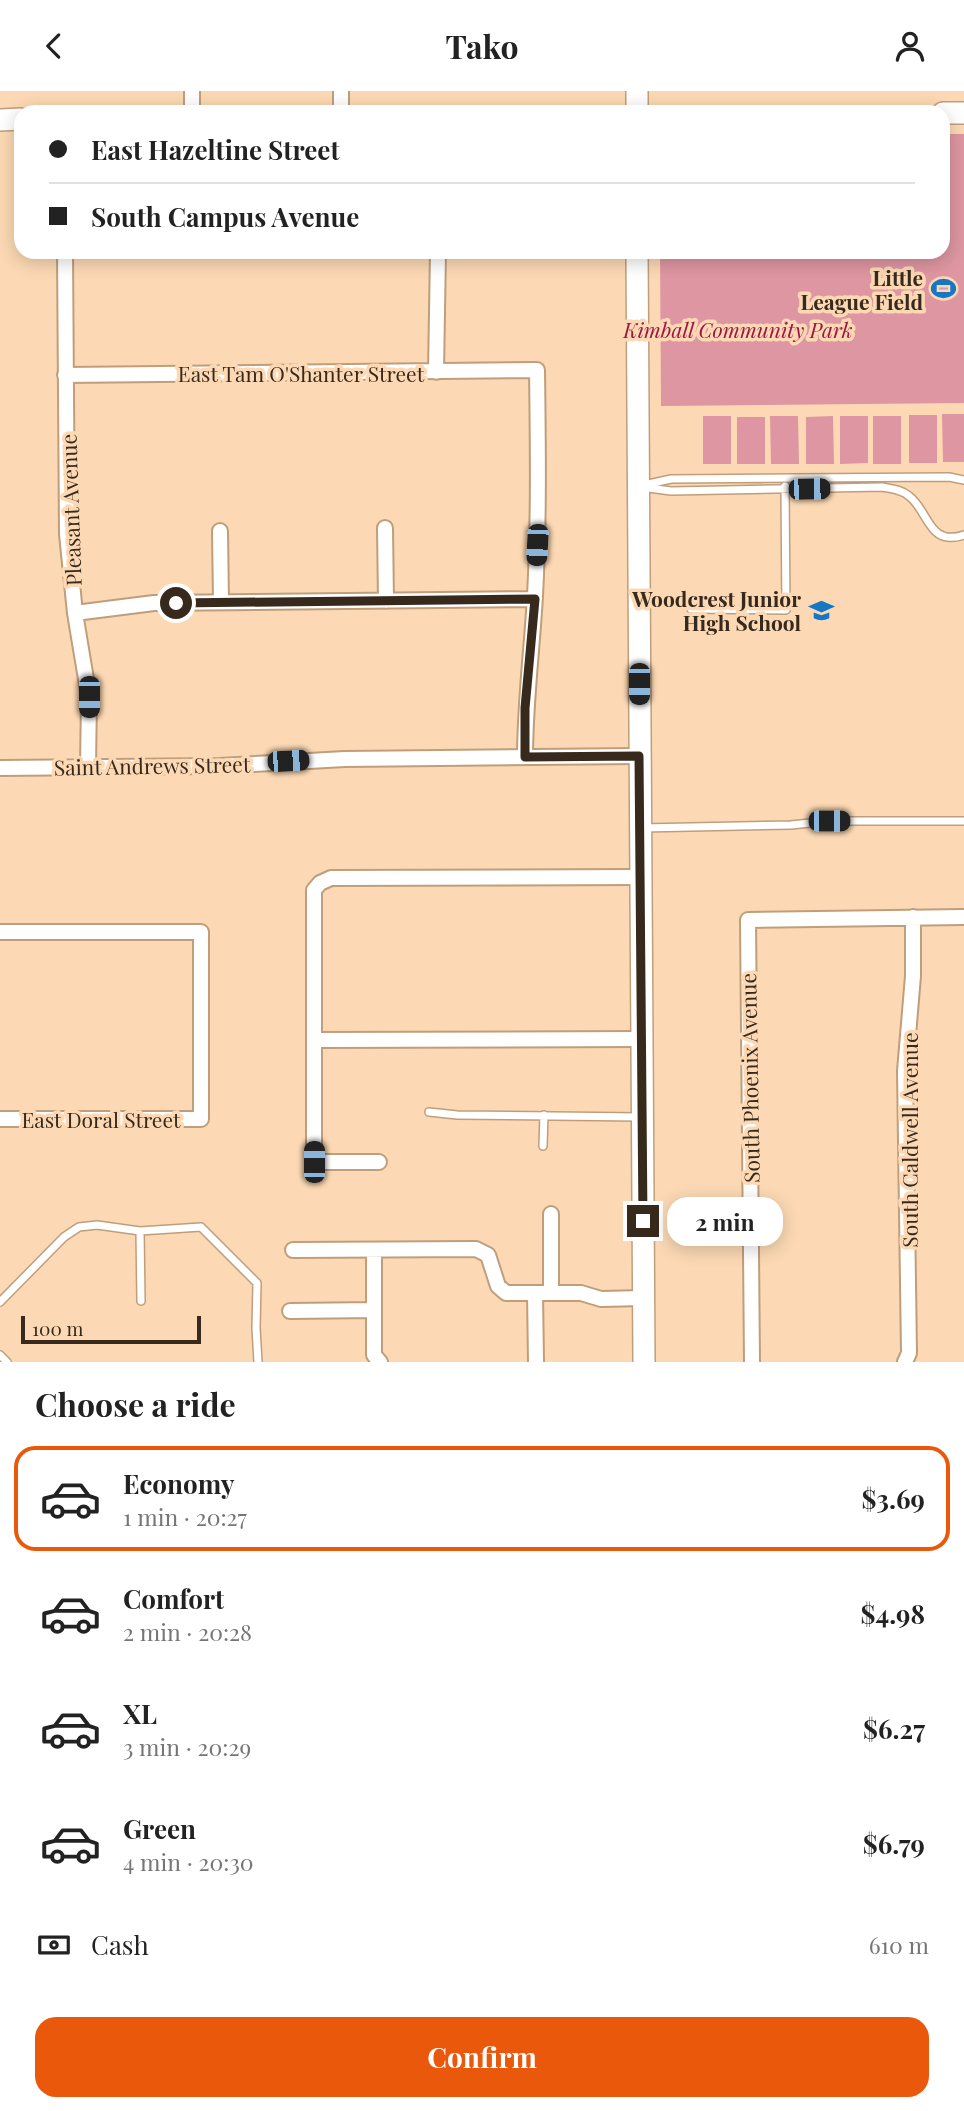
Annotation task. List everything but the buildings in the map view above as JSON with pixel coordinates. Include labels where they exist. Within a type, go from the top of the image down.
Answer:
[{"type":"street","name":"Pleasant Avenue","points":[[65,259],[67,534],[75,613],[89,697],[88,767]]},
{"type":"street","points":[[436,372],[438,259]]},
{"type":"street","points":[[637,259],[644,1362]]},
{"type":"street","name":"East Tam O'Shanter Street","points":[[65,375],[537,370],[538,518],[535,599]]},
{"type":"street","points":[[385,528],[386,601]]},
{"type":"street","points":[[220,531],[221,602]]},
{"type":"street","points":[[75,613],[154,603],[535,599],[525,708],[525,757]]},
{"type":"street","name":"Saint Andrews Street","points":[[0,768],[219,766],[345,759],[639,756]]},
{"type":"street","points":[[379,1162],[314,1162],[314,890],[320,883],[331,878],[642,877]]},
{"type":"street","points":[[913,917],[964,917]]},
{"type":"street","name":"South Phoenix Avenue","points":[[752,1362],[748,920],[913,917]]},
{"type":"street","name":"South Caldwell Avenue","points":[[905,1362],[909,1353],[905,1071],[914,977],[913,917]]},
{"type":"street","name":"East Doral Street","points":[[0,932],[201,932],[201,1119],[0,1119]]},
{"type":"street","points":[[314,1039],[643,1039]]},
{"type":"street","points":[[551,1214],[551,1292]]},
{"type":"street","points":[[293,1250],[476,1249],[488,1255],[502,1291],[581,1293],[601,1299],[643,1298]]},
{"type":"street","points":[[374,1250],[374,1355],[380,1362]]},
{"type":"street","points":[[535,1293],[536,1362]]},
{"type":"street","points":[[290,1311],[374,1310]]},
{"type":"lane","points":[[637,487],[671,479],[949,477],[964,480]]},
{"type":"lane","points":[[691,609],[786,610],[784,478]]},
{"type":"lane","points":[[637,487],[671,491],[882,487],[898,490],[909,496],[920,507],[931,528],[941,535],[964,535]]},
{"type":"lane","points":[[641,828],[791,825],[829,821],[964,821]]},
{"type":"lane","points":[[429,1112],[457,1115],[644,1117]]},
{"type":"lane","points":[[542,1146],[544,1115]]},
{"type":"lane","points":[[0,1302],[75,1229],[94,1224],[140,1231],[201,1227],[257,1283],[258,1362]]},
{"type":"lane","points":[[140,1231],[141,1301]]},
{"type":"lane","points":[[0,1355],[7,1362]]},
{"type":"green space","name":"Kimball Community Park","points":[[950,134],[964,134],[964,403],[661,406],[660,259],[950,259]]},
{"type":"green space","points":[[942,414],[964,414],[964,462],[943,462]]},
{"type":"green space","points":[[909,415],[937,415],[937,463],[909,463]]},
{"type":"green space","points":[[703,416],[731,416],[731,464],[703,464]]},
{"type":"green space","points":[[770,416],[798,416],[799,464],[771,464]]},
{"type":"green space","points":[[833,416],[834,464],[806,464],[806,417]]},
{"type":"green space","points":[[840,416],[868,416],[868,463],[840,464]]},
{"type":"green space","points":[[873,416],[901,416],[901,464],[873,464]]},
{"type":"green space","points":[[737,417],[765,417],[765,464],[737,464]]},
{"type":"place","name":"Little League Field","points":[[943,289]]},
{"type":"place","name":"Woodcrest Junior High School","points":[[821,610]]},
{"type":"route","points":[[176,603],[535,599],[525,708],[525,757],[639,756],[642,852],[643,1221]]}]
